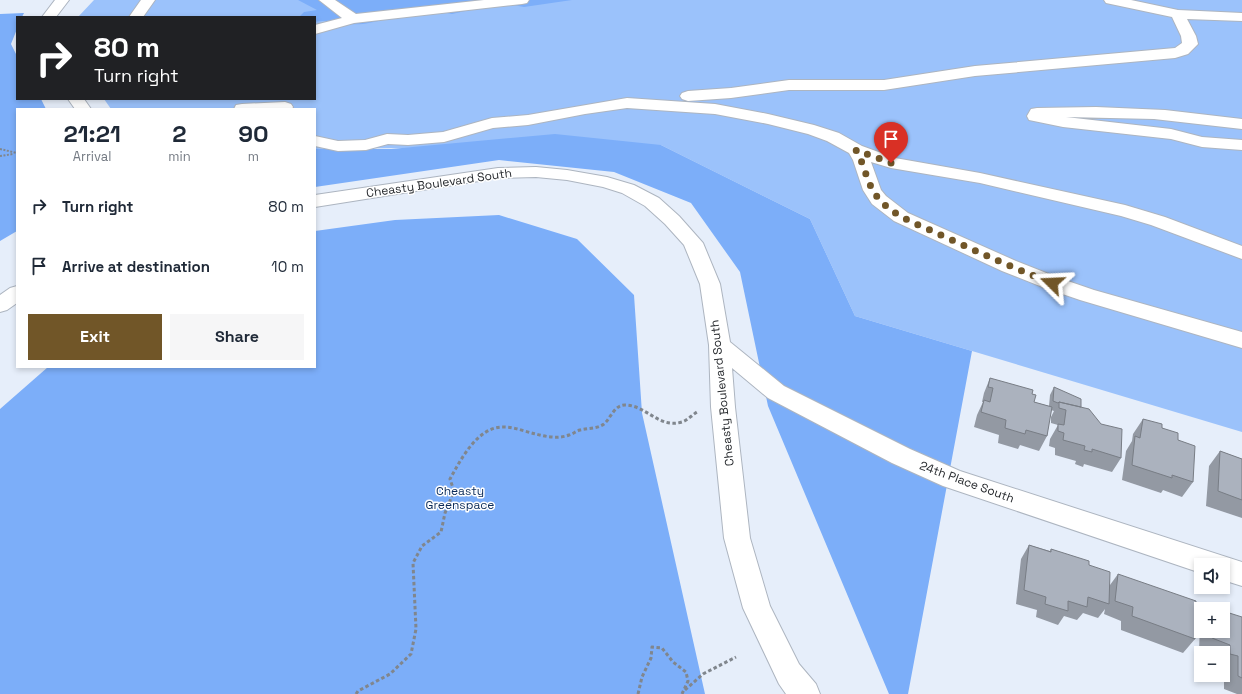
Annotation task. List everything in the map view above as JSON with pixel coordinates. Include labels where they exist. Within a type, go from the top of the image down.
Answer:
[{"type":"street","points":[[50,16],[62,0]]},
{"type":"street","points":[[137,16],[148,0]]},
{"type":"street","points":[[326,0],[353,19]]},
{"type":"street","points":[[316,30],[353,19],[522,0]]},
{"type":"street","points":[[1110,0],[1178,14],[1242,17]]},
{"type":"street","points":[[585,109],[604,101],[629,96],[691,96],[731,93],[789,85],[884,85],[975,71],[1175,53],[1183,51],[1190,44],[1190,40],[1179,20],[1178,14]]},
{"type":"street","points":[[316,141],[338,146],[366,145],[387,139],[408,140],[444,137],[492,123],[528,120],[627,103],[715,109],[762,117],[814,130],[833,137],[856,150],[891,163],[980,178],[1125,211],[1158,221],[1242,253]]},
{"type":"street","points":[[253,108],[285,105]]},
{"type":"street","points":[[1242,124],[1182,116],[1122,113],[1054,112],[1037,113],[1035,116],[1064,122],[1171,134],[1202,142],[1242,145]]},
{"type":"street","points":[[856,150],[862,160],[872,190],[879,200],[901,217],[1009,266],[1052,283],[1095,298],[1242,340]]},
{"type":"street","name":"Cheasty Boulevard South","points":[[316,201],[498,173],[536,172],[568,175],[607,182],[628,189],[652,202],[672,220],[693,243],[710,284],[720,345],[723,407],[737,538],[757,608],[788,674],[805,694]]},
{"type":"street","points":[[0,305],[16,294]]},
{"type":"street","name":"24th Place South","points":[[720,345],[776,392],[902,456],[952,479],[1194,558]]},
{"type":"street","points":[[1230,570],[1242,574]]},
{"type":"path","points":[[0,149],[16,153]]},
{"type":"path","points":[[0,156],[16,153]]},
{"type":"path","points":[[356,694],[358,691],[390,674],[411,654],[416,629],[413,563],[422,546],[441,532],[445,512],[454,491],[450,479],[459,463],[476,440],[498,427],[510,427],[552,438],[568,436],[578,431],[598,428],[609,419],[615,409],[622,405],[634,406],[644,413],[665,423],[683,422],[693,413],[700,411]]},
{"type":"path","points":[[638,694],[642,677],[651,658],[652,647],[658,646],[665,650],[671,661],[686,672],[688,680],[682,694]]},
{"type":"path","points":[[682,694],[691,682],[706,671],[736,657]]},
{"type":"shaded area","points":[[94,0],[1242,0],[1242,432],[855,316],[810,219],[661,145],[316,149],[316,108],[110,108],[105,100],[316,100],[316,16],[79,16]]},
{"type":"green space","points":[[298,0],[492,0],[474,9],[452,14],[437,11],[367,23],[344,24],[329,21],[316,22],[316,16],[300,16],[304,12],[317,10]]},
{"type":"green space","points":[[502,0],[572,0],[524,7],[513,5]]},
{"type":"green space","points":[[24,13],[22,16],[16,16],[16,32],[11,44],[16,54],[16,100],[42,100],[46,108],[16,108],[16,232],[0,241],[0,14]]},
{"type":"green space","points":[[555,134],[661,145],[810,219],[855,316],[972,351],[908,694],[889,694],[768,406],[740,272],[691,203],[614,172],[499,160],[316,187],[316,149],[391,149]]},
{"type":"green space","name":"Cheasty Greenspace","points":[[499,215],[577,239],[634,295],[642,413],[705,694],[0,694],[0,409],[47,368],[316,368],[316,231],[395,220]]},
{"type":"building","points":[[990,378],[1033,390],[1032,394],[1036,395],[1034,402],[1052,407],[1047,436],[1026,430],[1025,434],[1005,428],[1006,420],[981,412],[984,400],[990,402],[993,388],[988,387]]},
{"type":"building","points":[[1054,387],[1081,399],[1081,407],[1053,401]]},
{"type":"building","points":[[1059,402],[1089,409],[1101,424],[1122,429],[1121,458],[1092,449],[1092,452],[1084,450],[1085,446],[1063,440],[1064,433],[1058,431],[1058,424],[1064,425],[1066,410],[1059,408]]},
{"type":"building","points":[[1143,419],[1162,424],[1162,428],[1178,433],[1178,440],[1195,446],[1193,482],[1172,475],[1172,478],[1132,465],[1135,436],[1140,438]]},
{"type":"building","points":[[1220,451],[1242,459],[1242,500],[1218,491]]},
{"type":"building","points":[[1029,545],[1051,552],[1051,549],[1089,561],[1089,565],[1110,572],[1109,604],[1088,597],[1087,607],[1068,601],[1068,611],[1045,604],[1046,597],[1024,590]]},
{"type":"building","points":[[1118,574],[1196,601],[1194,602],[1195,639],[1132,616],[1133,607],[1115,601]]},
{"type":"building","points":[[1230,613],[1242,617],[1242,678],[1238,676],[1238,656],[1230,654],[1230,645],[1212,638],[1230,638]]},
{"type":"route","points":[[891,163],[856,150],[862,160],[872,190],[879,200],[901,217],[970,249],[1052,283]]}]
